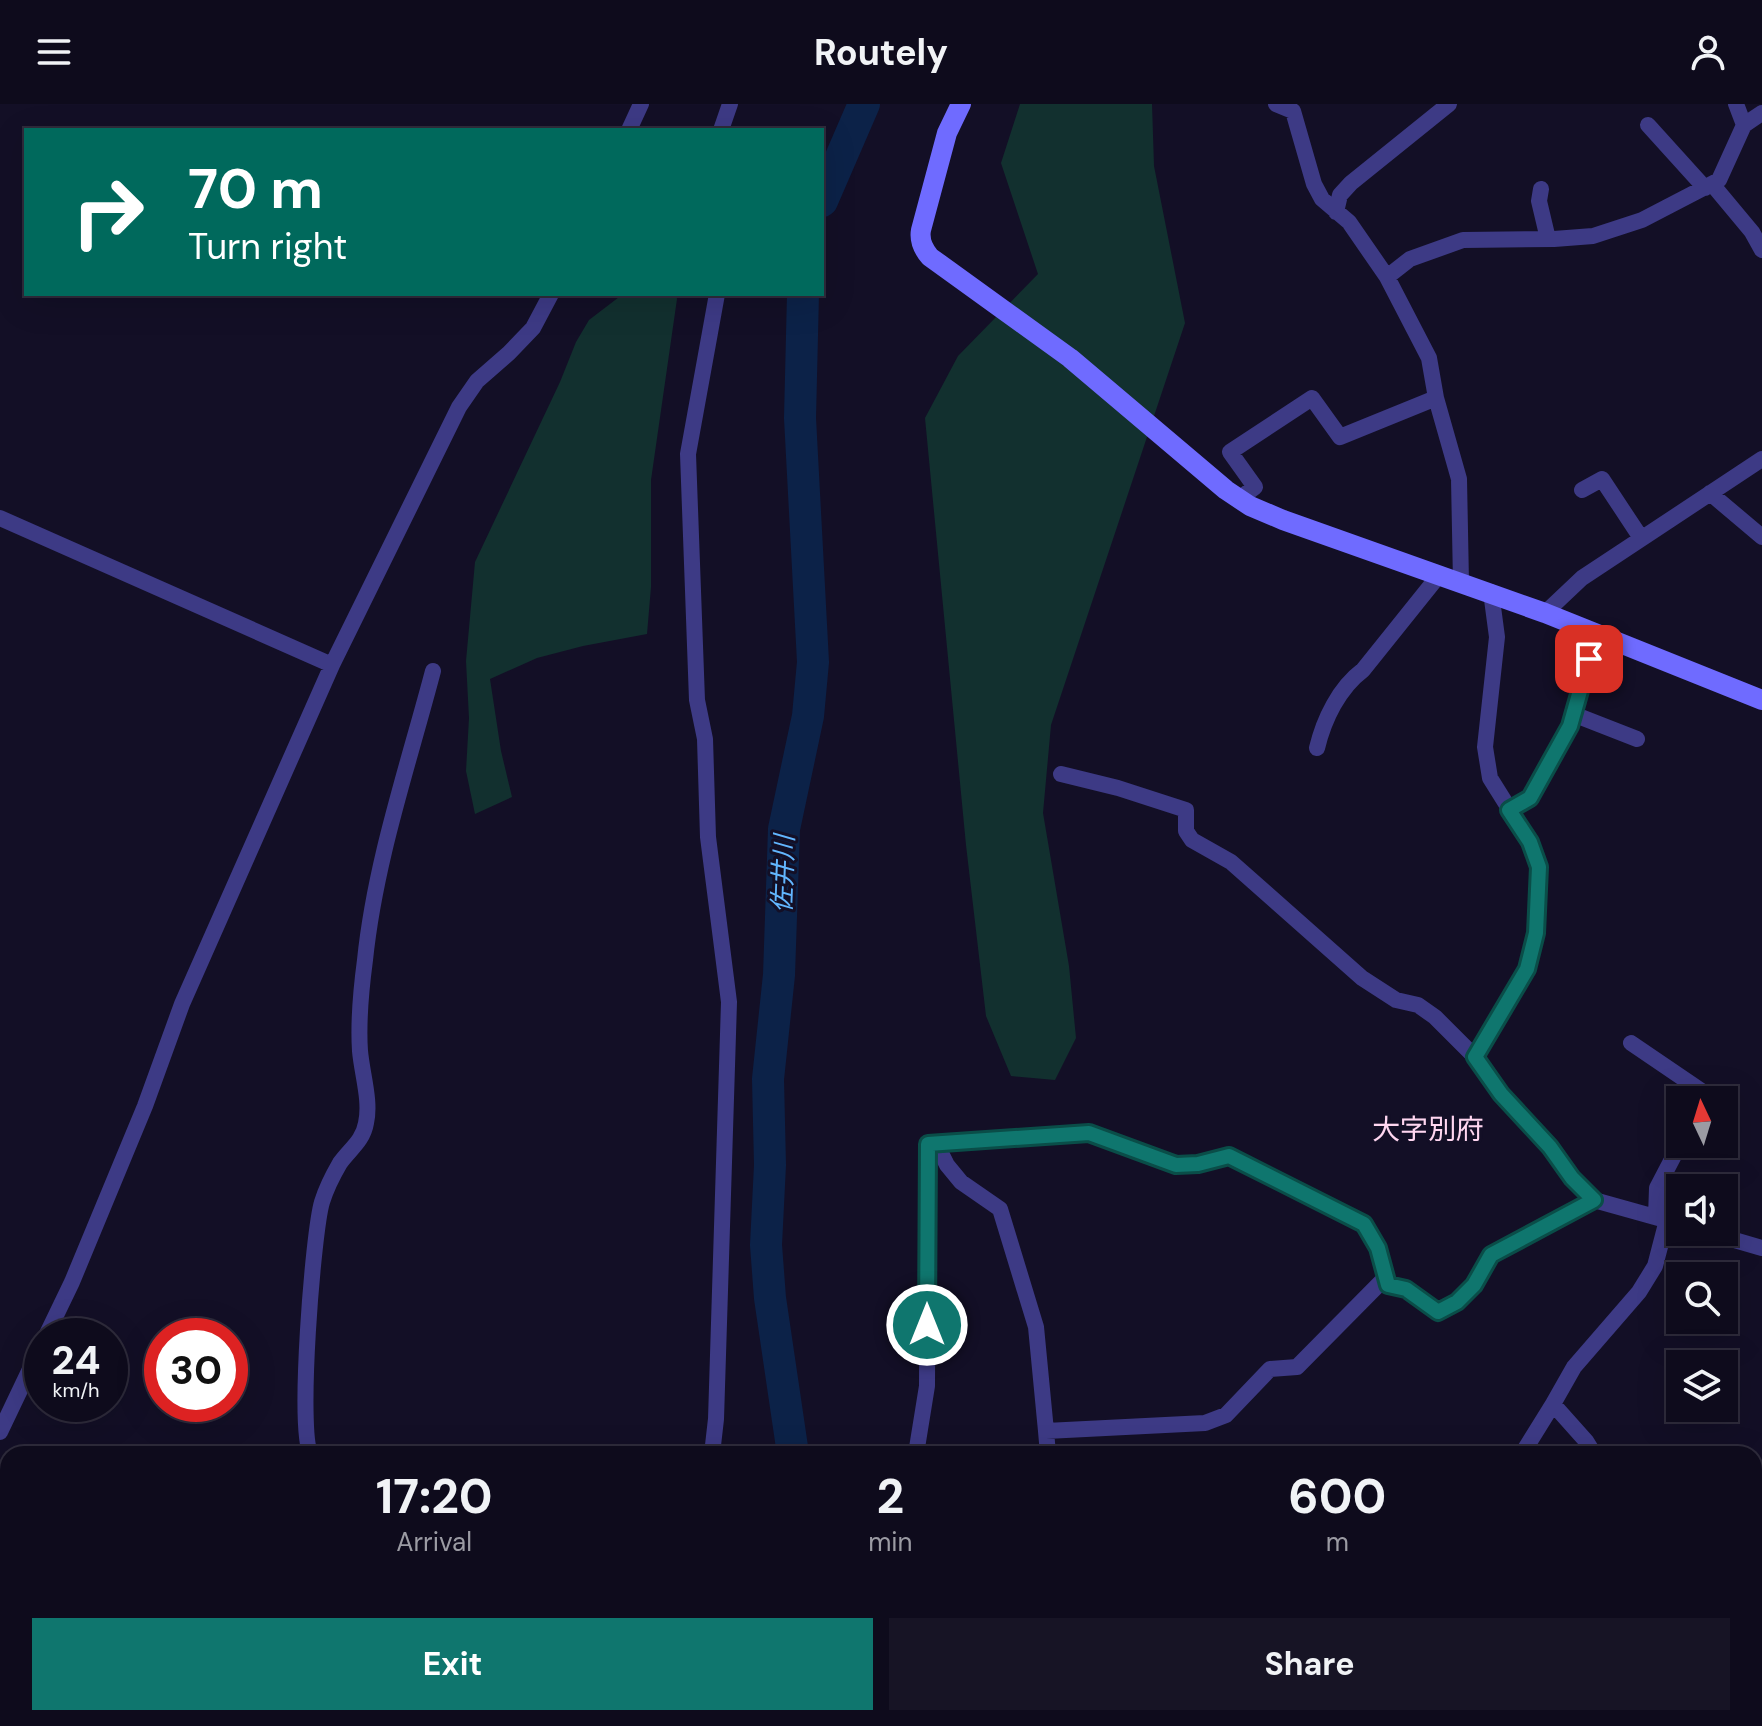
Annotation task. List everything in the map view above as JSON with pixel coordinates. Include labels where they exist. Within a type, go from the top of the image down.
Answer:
[{"type":"street","points":[[630,128],[641,104]]},
{"type":"street","points":[[722,128],[730,104]]},
{"type":"street","points":[[961,104],[947,133],[921,230],[924,250],[1070,358],[1239,499],[1283,520],[1491,592],[1762,700]]},
{"type":"street","points":[[1276,104],[1293,111],[1314,184],[1322,199],[1349,222],[1387,277],[1429,358],[1436,398],[1459,479],[1461,582]]},
{"type":"street","points":[[1336,212],[1340,195],[1351,183],[1449,104]]},
{"type":"street","points":[[1736,104],[1744,125]]},
{"type":"street","points":[[1387,277],[1410,259],[1463,240],[1593,236],[1642,220],[1719,180],[1744,125],[1762,113]]},
{"type":"street","points":[[1648,125],[1752,232],[1762,250]]},
{"type":"street","points":[[1541,189],[1539,201],[1548,239]]},
{"type":"street","points":[[55,1318],[145,1106],[182,1004],[332,665],[459,407],[477,381],[533,328],[550,296]]},
{"type":"street","points":[[713,1446],[729,1002],[708,837],[705,739],[697,700],[688,454],[717,296]]},
{"type":"street","points":[[1239,499],[1255,487],[1230,452],[1312,398],[1340,437],[1436,398]]},
{"type":"street","points":[[1545,613],[1582,578],[1762,459]]},
{"type":"street","points":[[1582,490],[1602,479],[1641,538]]},
{"type":"street","points":[[1710,493],[1762,537]]},
{"type":"street","points":[[0,518],[332,665]]},
{"type":"street","points":[[1317,748],[1322,729],[1348,681],[1363,670],[1440,574]]},
{"type":"street","points":[[1475,1057],[1527,969],[1536,933],[1539,867],[1530,842],[1490,778],[1485,747],[1497,637],[1491,592]]},
{"type":"street","points":[[1509,810],[1530,798],[1570,726],[1589,659],[1606,636]]},
{"type":"street","points":[[308,1446],[305,1440],[306,1377],[316,1241],[322,1202],[342,1161],[364,1134],[367,1120],[360,1047],[365,959],[378,879],[433,671]]},
{"type":"street","points":[[1573,714],[1637,739]]},
{"type":"street","points":[[1061,774],[1186,810],[1186,831],[1192,840],[1231,862],[1362,978],[1396,1000],[1418,1005],[1435,1017],[1475,1057],[1501,1094],[1594,1200],[1666,1220]]},
{"type":"street","points":[[1631,1043],[1694,1086]]},
{"type":"street","points":[[917,1446],[927,1386],[928,1144],[1089,1133],[1176,1165],[1198,1164],[1229,1156],[1364,1224],[1378,1248],[1388,1285],[1406,1289],[1438,1312],[1457,1302],[1474,1285],[1491,1255],[1594,1200]]},
{"type":"street","points":[[936,1143],[947,1165],[961,1182],[1000,1209],[1036,1327],[1047,1446]]},
{"type":"street","points":[[1666,1215],[1657,1188],[1673,1158]]},
{"type":"street","points":[[1527,1446],[1574,1367],[1639,1292],[1655,1266],[1666,1228]]},
{"type":"street","points":[[1738,1241],[1762,1248]]},
{"type":"street","points":[[1046,1431],[1205,1423],[1226,1415],[1270,1369],[1297,1367],[1386,1277]]},
{"type":"street","points":[[0,1432],[24,1382]]},
{"type":"street","points":[[1553,1404],[1589,1446]]},
{"type":"green space","points":[[1020,104],[1152,104],[1154,166],[1185,323],[1051,725],[1043,813],[1069,966],[1076,1038],[1055,1080],[1011,1076],[986,1016],[966,845],[925,418],[958,356],[1038,274],[1001,163]]},
{"type":"green space","points":[[620,296],[676,296],[651,480],[651,587],[647,634],[537,658],[490,679],[512,797],[475,814],[466,771],[469,718],[466,661],[475,562],[589,320]]},
{"type":"waterway","name":"佐井川","points":[[824,196],[864,104]]},
{"type":"waterway","name":"佐井川","points":[[792,1446],[770,1298],[766,1245],[770,1165],[768,1079],[779,975],[784,829],[808,716],[813,662],[800,418],[803,296]]},
{"type":"district","name":"大字別府","points":[[1428,1129]]},
{"type":"route","points":[[927,1325],[928,1144],[1089,1133],[1176,1165],[1198,1164],[1229,1156],[1364,1224],[1378,1248],[1388,1285],[1406,1289],[1438,1312],[1457,1302],[1474,1285],[1491,1255],[1594,1200],[1501,1094],[1475,1057],[1527,969],[1536,933],[1539,867],[1530,842],[1509,810],[1530,798],[1570,726],[1589,659]]}]
